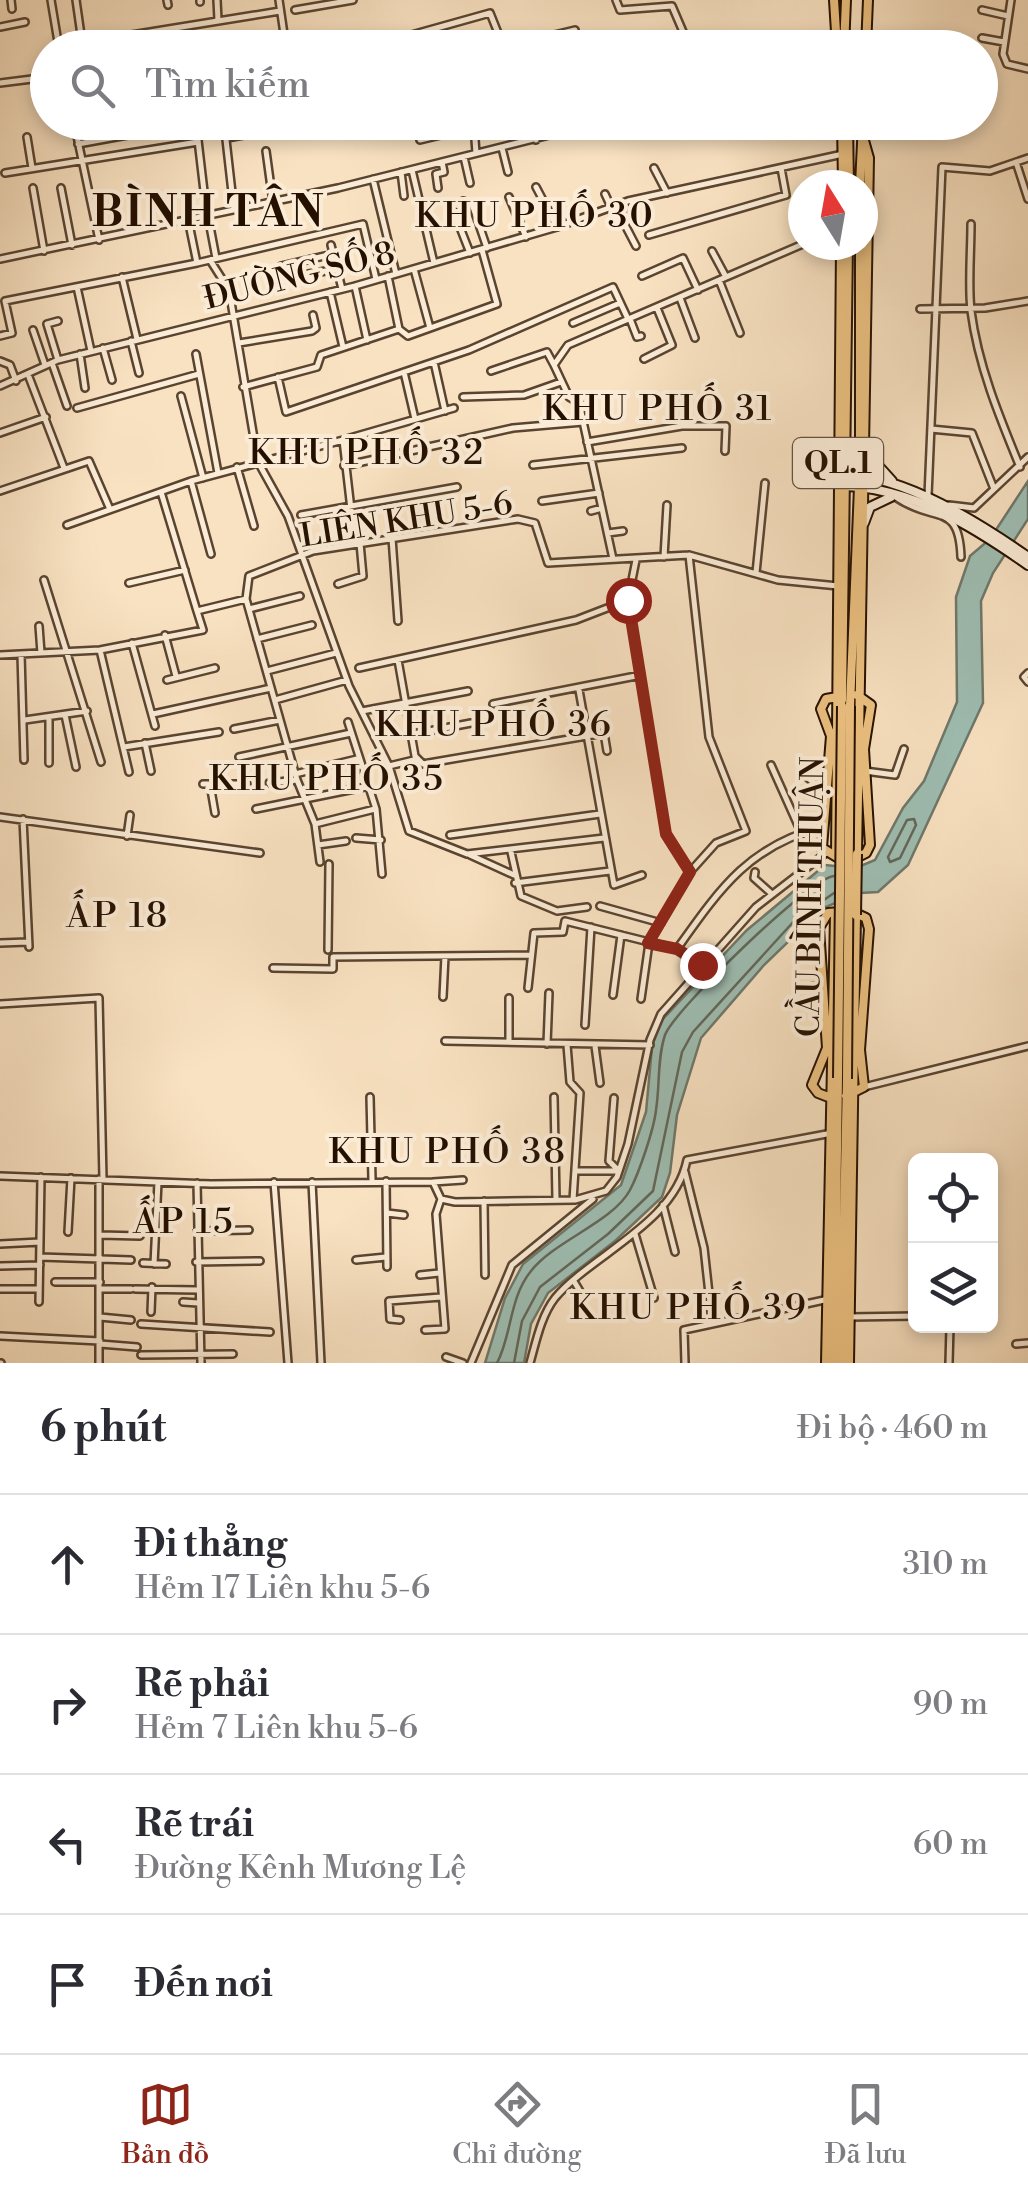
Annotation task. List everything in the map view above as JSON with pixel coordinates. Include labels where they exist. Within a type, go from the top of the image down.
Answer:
[{"type":"highway","points":[[834,0],[839,30]]},
{"type":"highway","points":[[841,30],[846,0]]},
{"type":"highway","points":[[867,30],[869,2]]},
{"type":"highway","points":[[846,140],[846,170]]},
{"type":"highway","name":"QL.1","points":[[861,170],[863,140]]},
{"type":"highway","name":"QL.1","points":[[858,695],[869,158],[864,140]]},
{"type":"highway","name":"QL.1","points":[[837,697],[844,486],[845,260]]},
{"type":"highway","name":"QL.1","points":[[845,260],[841,586],[846,706]]},
{"type":"highway","name":"QL.1","points":[[861,260],[867,445],[862,475]]},
{"type":"highway","name":"QL.1","points":[[846,706],[861,527]]},
{"type":"highway","points":[[837,697],[821,704],[830,731],[822,827],[826,854],[856,858],[868,851],[864,738],[871,705],[858,695]]},
{"type":"highway","name":"CẦU BÌNH THUẬN","points":[[849,1096],[853,1059],[858,695]]},
{"type":"highway","name":"CẦU BÌNH THUẬN","points":[[832,1098],[837,697]]},
{"type":"highway","name":"CẦU BÌNH THUẬN","points":[[842,1078],[846,706]]},
{"type":"highway","points":[[832,1098],[818,1093],[812,1084],[827,1048],[822,918],[831,912],[864,915],[869,929],[860,1050],[864,1087],[849,1096]]},
{"type":"highway","name":"QL.1","points":[[842,1078],[849,1096],[849,1363]]},
{"type":"highway","name":"QL.1","points":[[834,1133],[842,1078]]},
{"type":"highway","name":"QL.1","points":[[834,1363],[849,1096]]},
{"type":"highway","name":"QL.1","points":[[832,1098],[834,1363]]},
{"type":"main road","points":[[867,445],[873,460],[902,493]]},
{"type":"main road","points":[[844,474],[862,475],[968,524],[1028,568]]},
{"type":"main road","points":[[844,486],[902,493],[972,519],[1028,557]]},
{"type":"main road","points":[[861,527],[870,507],[902,493]]},
{"type":"street","points":[[11,0],[12,8]]},
{"type":"street","points":[[51,0],[56,30]]},
{"type":"street","points":[[76,0],[80,30]]},
{"type":"street","points":[[217,0],[218,20]]},
{"type":"street","points":[[279,0],[283,30]]},
{"type":"street","points":[[295,10],[353,0]]},
{"type":"street","points":[[616,0],[620,10],[672,6],[682,30]]},
{"type":"street","points":[[1011,0],[1005,42],[1008,64],[1028,69]]},
{"type":"street","points":[[982,10],[1008,16]]},
{"type":"street","points":[[159,30],[280,11]]},
{"type":"street","points":[[428,30],[490,12],[497,30]]},
{"type":"street","points":[[0,27],[24,22]]},
{"type":"street","points":[[998,41],[1005,42]]},
{"type":"street","points":[[0,83],[30,79]]},
{"type":"street","points":[[27,137],[32,168]]},
{"type":"street","points":[[77,140],[99,240]]},
{"type":"street","points":[[78,144],[101,140]]},
{"type":"street","points":[[226,140],[234,210]]},
{"type":"street","points":[[475,140],[476,154]]},
{"type":"street","points":[[0,258],[373,180],[536,140]]},
{"type":"street","points":[[5,172],[198,142],[213,260],[227,282],[235,315],[242,387],[258,462],[284,508],[336,653],[389,766],[409,831],[467,854],[514,879],[610,870]]},
{"type":"street","points":[[502,148],[508,172]]},
{"type":"street","points":[[266,151],[273,202]]},
{"type":"street","name":"ĐƯỜNG SỐ 8","points":[[0,386],[80,354],[355,286],[557,227],[622,203],[846,153]]},
{"type":"street","points":[[464,157],[470,183]]},
{"type":"street","points":[[928,496],[942,167],[990,171],[1028,158]]},
{"type":"street","points":[[438,188],[436,174],[444,172],[442,162]]},
{"type":"street","points":[[1016,162],[1028,199]]},
{"type":"street","points":[[654,168],[668,194]]},
{"type":"street","points":[[649,236],[786,195],[781,168]]},
{"type":"street","points":[[412,170],[434,263]]},
{"type":"street","points":[[401,172],[404,196]]},
{"type":"street","points":[[373,180],[399,328],[408,336],[497,304],[472,204],[462,200]]},
{"type":"street","points":[[536,187],[557,227]]},
{"type":"street","points":[[33,188],[44,250]]},
{"type":"street","points":[[61,188],[72,245]]},
{"type":"street","points":[[605,194],[612,207]]},
{"type":"street","points":[[509,197],[526,236]]},
{"type":"street","points":[[622,203],[624,223],[636,246]]},
{"type":"street","points":[[454,212],[470,253]]},
{"type":"street","points":[[188,219],[198,264]]},
{"type":"street","points":[[0,336],[12,333],[5,301],[198,264],[363,224],[376,279]]},
{"type":"street","points":[[971,224],[971,309],[986,385],[1020,467]]},
{"type":"street","points":[[331,245],[342,289]]},
{"type":"street","points":[[554,365],[568,346],[788,250]]},
{"type":"street","points":[[712,251],[740,333]]},
{"type":"street","points":[[280,266],[333,254]]},
{"type":"street","points":[[642,276],[683,258],[698,290]]},
{"type":"street","points":[[303,276],[337,269]]},
{"type":"street","points":[[414,269],[430,328]]},
{"type":"street","points":[[122,278],[139,373]]},
{"type":"street","points":[[355,286],[366,340]]},
{"type":"street","points":[[77,287],[91,351]]},
{"type":"street","points":[[278,378],[286,412],[434,362],[613,288],[641,336]]},
{"type":"street","points":[[330,292],[344,348]]},
{"type":"street","points":[[680,298],[695,338]]},
{"type":"street","points":[[920,309],[971,309],[1028,301]]},
{"type":"street","points":[[573,322],[620,302]]},
{"type":"street","points":[[644,359],[672,345],[657,308]]},
{"type":"street","points":[[238,343],[312,331],[316,328],[313,315]]},
{"type":"street","points":[[58,321],[47,324],[52,363],[66,406]]},
{"type":"street","points":[[242,387],[317,367],[321,356],[399,328]]},
{"type":"street","points":[[33,330],[52,363]]},
{"type":"street","points":[[103,348],[112,380]]},
{"type":"street","points":[[491,371],[547,352],[561,382],[578,403],[613,559]]},
{"type":"street","points":[[80,354],[85,388]]},
{"type":"street","points":[[196,354],[218,473]]},
{"type":"street","points":[[0,361],[10,365],[16,381]]},
{"type":"street","points":[[434,362],[445,411]]},
{"type":"street","points":[[404,372],[415,420]]},
{"type":"street","points":[[77,408],[199,374]]},
{"type":"street","points":[[75,378],[84,376]]},
{"type":"street","points":[[28,377],[64,468]]},
{"type":"street","points":[[463,397],[524,394],[561,382]]},
{"type":"street","points":[[181,396],[202,478]]},
{"type":"street","points":[[922,406],[932,408]]},
{"type":"street","points":[[67,524],[237,467],[454,408]]},
{"type":"street","points":[[0,433],[46,417]]},
{"type":"street","points":[[344,466],[513,428],[584,422]]},
{"type":"street","points":[[588,442],[703,424],[726,426],[725,451]]},
{"type":"street","points":[[931,429],[972,433],[993,490]]},
{"type":"street","points":[[338,584],[364,576],[342,440]]},
{"type":"street","points":[[533,465],[682,448]]},
{"type":"street","points":[[902,493],[928,496],[962,510],[974,508],[1028,458]]},
{"type":"street","points":[[0,490],[89,461],[109,507]]},
{"type":"street","points":[[237,467],[254,526]]},
{"type":"street","points":[[191,481],[211,554]]},
{"type":"street","points":[[756,573],[765,483]]},
{"type":"street","points":[[301,515],[457,487]]},
{"type":"street","points":[[0,655],[100,650],[203,630],[161,492]]},
{"type":"street","points":[[542,502],[599,493]]},
{"type":"street","points":[[902,493],[953,523],[963,538],[961,557]]},
{"type":"street","points":[[664,558],[667,506]]},
{"type":"street","points":[[591,511],[602,508]]},
{"type":"street","name":"LIÊN KHU 5-6","points":[[246,599],[249,576],[302,555],[392,538],[528,520],[535,523],[548,563],[567,565],[689,555],[756,573],[841,586]]},
{"type":"street","points":[[608,533],[623,531]]},
{"type":"street","points":[[392,538],[398,621]]},
{"type":"street","points":[[641,1000],[648,943],[690,872],[716,843],[746,832],[709,736],[689,555]]},
{"type":"street","points":[[636,560],[628,600],[666,834],[690,872]]},
{"type":"street","points":[[129,583],[184,570]]},
{"type":"street","points":[[44,580],[70,652],[101,762]]},
{"type":"street","points":[[249,609],[300,596]]},
{"type":"street","points":[[197,611],[246,599],[296,777],[315,824],[320,862]]},
{"type":"street","points":[[359,668],[576,620],[628,600]]},
{"type":"street","points":[[258,639],[312,625]]},
{"type":"street","points":[[39,626],[41,654]]},
{"type":"street","points":[[165,635],[176,677]]},
{"type":"street","points":[[132,643],[155,726]]},
{"type":"street","points":[[100,650],[129,772]]},
{"type":"street","points":[[266,671],[336,653]]},
{"type":"street","points":[[20,654],[24,760]]},
{"type":"street","points":[[398,660],[421,761]]},
{"type":"street","points":[[166,680],[215,668]]},
{"type":"street","points":[[1028,673],[1024,677],[1028,682]]},
{"type":"street","points":[[492,704],[641,675]]},
{"type":"street","points":[[275,700],[347,680]]},
{"type":"street","points":[[152,714],[271,688]]},
{"type":"street","points":[[579,690],[614,885],[642,875]]},
{"type":"street","points":[[362,711],[468,691]]},
{"type":"street","points":[[24,720],[86,711]]},
{"type":"street","points":[[66,715],[76,767]]},
{"type":"street","points":[[49,718],[49,763]]},
{"type":"street","points":[[234,729],[280,720]]},
{"type":"street","points":[[348,722],[376,809],[382,874]]},
{"type":"street","points":[[413,734],[471,723]]},
{"type":"street","points":[[124,747],[219,732]]},
{"type":"street","points":[[389,766],[604,732],[607,750]]},
{"type":"street","points":[[238,757],[351,733]]},
{"type":"street","points":[[146,743],[151,771]]},
{"type":"street","points":[[865,771],[895,774],[904,748]]},
{"type":"street","points":[[269,783],[358,759]]},
{"type":"street","points":[[771,766],[802,832]]},
{"type":"street","points":[[808,777],[826,793]]},
{"type":"street","points":[[215,813],[206,784],[247,784]]},
{"type":"street","points":[[256,810],[369,786]]},
{"type":"street","points":[[315,824],[376,809]]},
{"type":"street","points":[[127,836],[130,814]]},
{"type":"street","points":[[450,835],[600,814]]},
{"type":"street","points":[[0,817],[260,853]]},
{"type":"street","points":[[0,943],[28,945],[24,819]]},
{"type":"street","points":[[677,949],[711,902],[768,846],[822,827]]},
{"type":"street","points":[[356,838],[381,840]]},
{"type":"street","points":[[467,854],[511,852],[604,838]]},
{"type":"street","points":[[318,844],[346,841]]},
{"type":"street","points":[[511,852],[514,879],[521,896],[558,911],[587,906]]},
{"type":"street","points":[[470,1363],[512,1265],[606,1191],[618,1171],[661,1014],[702,965],[772,894],[826,854]]},
{"type":"street","points":[[328,950],[329,864]]},
{"type":"street","points":[[755,872],[754,878],[772,894]]},
{"type":"street","points":[[600,906],[661,923]]},
{"type":"street","points":[[558,911],[565,921],[677,949],[702,965]]},
{"type":"street","points":[[528,988],[534,933],[563,932],[565,921]]},
{"type":"street","points":[[585,1025],[591,927]]},
{"type":"street","points":[[614,996],[621,935]]},
{"type":"street","points":[[273,968],[333,969],[333,956],[530,956]]},
{"type":"street","points":[[442,997],[445,956]]},
{"type":"street","points":[[797,989],[823,985]]},
{"type":"street","points":[[547,1044],[550,994]]},
{"type":"street","points":[[0,1004],[99,998],[99,1363]]},
{"type":"street","points":[[509,998],[509,1042]]},
{"type":"street","points":[[444,1041],[650,1044]]},
{"type":"street","points":[[567,1045],[570,1082],[580,1093],[573,1200]]},
{"type":"street","points":[[595,1046],[600,1083]]},
{"type":"street","points":[[864,1087],[1028,1046]]},
{"type":"street","points":[[554,1097],[556,1199]]},
{"type":"street","points":[[370,1098],[372,1180]]},
{"type":"street","points":[[614,1098],[610,1161],[618,1171]]},
{"type":"street","points":[[712,1320],[704,1248],[685,1172],[687,1160],[834,1133]]},
{"type":"street","points":[[575,1171],[618,1171]]},
{"type":"street","points":[[530,1363],[548,1308],[634,1234],[685,1172]]},
{"type":"street","points":[[0,1176],[197,1184],[463,1180]]},
{"type":"street","points":[[39,1302],[41,1177]]},
{"type":"street","points":[[68,1232],[71,1178]]},
{"type":"street","points":[[386,1180],[387,1267]]},
{"type":"street","points":[[154,1264],[158,1182]]},
{"type":"street","points":[[274,1182],[288,1363]]},
{"type":"street","points":[[312,1182],[321,1363]]},
{"type":"street","points":[[425,1330],[445,1328],[436,1214],[441,1199],[433,1182]]},
{"type":"street","points":[[197,1184],[201,1360]]},
{"type":"street","points":[[441,1199],[484,1202],[593,1198]]},
{"type":"street","points":[[484,1202],[485,1275]]},
{"type":"street","points":[[662,1204],[675,1252]]},
{"type":"street","points":[[386,1213],[404,1215]]},
{"type":"street","points":[[196,1232],[249,1230]]},
{"type":"street","points":[[634,1234],[654,1298]]},
{"type":"street","points":[[100,1235],[140,1236]]},
{"type":"street","points":[[0,1244],[40,1242]]},
{"type":"street","points":[[40,1257],[131,1260]]},
{"type":"street","points":[[356,1260],[386,1257]]},
{"type":"street","points":[[196,1262],[260,1261]]},
{"type":"street","points":[[143,1263],[166,1264]]},
{"type":"street","points":[[0,1266],[40,1265]]},
{"type":"street","points":[[420,1275],[439,1273]]},
{"type":"street","points":[[55,1282],[198,1290]]},
{"type":"street","points":[[575,1283],[584,1298]]},
{"type":"street","points":[[0,1288],[40,1289]]},
{"type":"street","points":[[151,1312],[152,1288]]},
{"type":"street","points":[[400,1320],[390,1320],[389,1301],[442,1297]]},
{"type":"street","points":[[685,1363],[684,1330],[712,1320],[831,1300]]},
{"type":"street","points":[[183,1302],[198,1303]]},
{"type":"street","points":[[100,1316],[131,1320]]},
{"type":"street","points":[[849,1317],[908,1316]]},
{"type":"street","points":[[141,1324],[270,1332]]},
{"type":"street","points":[[949,1363],[950,1333]]},
{"type":"street","points":[[0,1336],[137,1347]]},
{"type":"street","points":[[1016,1344],[1028,1344]]},
{"type":"street","points":[[141,1356],[201,1360],[232,1354]]},
{"type":"street","points":[[446,1357],[462,1363]]},
{"type":"water","points":[[1028,481],[1028,519],[993,573],[981,601],[983,703],[908,865],[878,892],[860,893],[823,908],[764,965],[701,1038],[677,1115],[670,1173],[662,1197],[615,1241],[548,1293],[531,1324],[524,1363],[485,1363],[505,1298],[523,1264],[621,1185],[646,1112],[652,1047],[660,1022],[747,930],[825,865],[856,868],[875,860],[903,808],[924,781],[957,702],[956,597],[970,556],[990,539]]},
{"type":"district","name":"BÌNH TÂN","points":[[209,211]]},
{"type":"district","name":"KHU PHỐ 30","points":[[535,215]]},
{"type":"district","name":"KHU PHỐ 31","points":[[658,408]]},
{"type":"district","name":"KHU PHỐ 32","points":[[367,452]]},
{"type":"district","name":"KHU PHỐ 36","points":[[494,724]]},
{"type":"district","name":"KHU PHỐ 35","points":[[327,778]]},
{"type":"district","name":"ẤP 18","points":[[118,915]]},
{"type":"district","name":"KHU PHỐ 38","points":[[448,1151]]},
{"type":"district","name":"ẤP 15","points":[[184,1221]]},
{"type":"district","name":"KHU PHỐ 39","points":[[689,1307]]},
{"type":"route","points":[[628,600],[666,834],[690,872],[648,943],[677,949],[702,965]]}]
